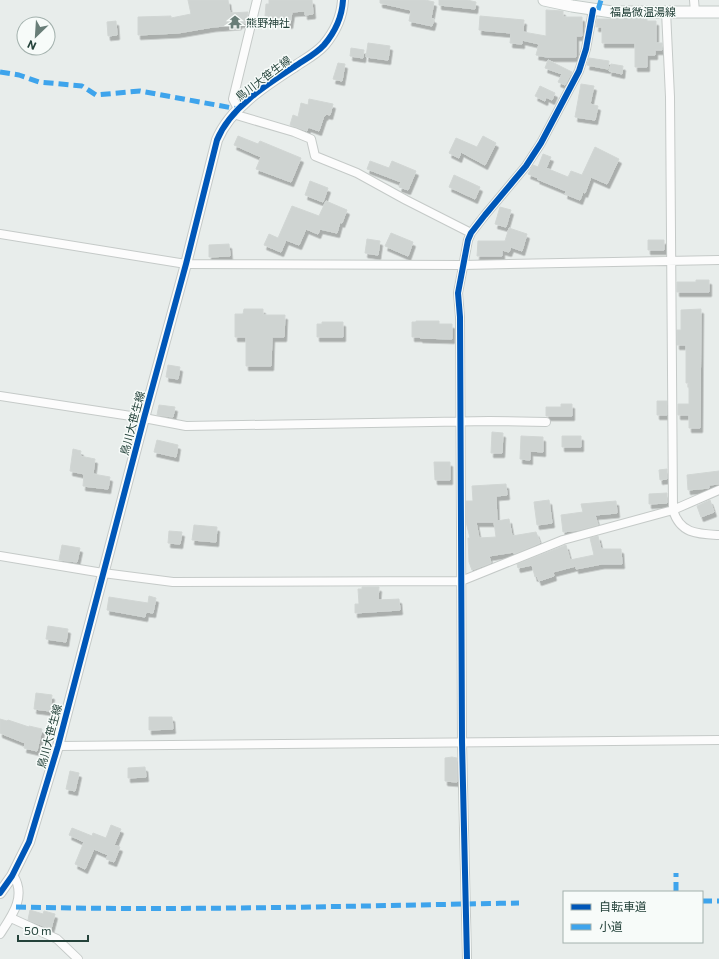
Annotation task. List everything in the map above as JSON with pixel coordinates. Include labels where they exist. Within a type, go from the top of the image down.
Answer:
[{"type":"main road","name":"福島微温湯線","points":[[544,0],[593,10],[612,12],[719,12]]},
{"type":"street","points":[[257,0],[233,99],[236,112],[312,139],[314,156],[357,173],[471,233]]},
{"type":"street","name":"鳥川大笹生線","points":[[0,893],[13,874],[29,842],[58,746],[186,264],[217,140],[226,123],[236,112],[283,74],[323,46],[336,26],[343,0]]},
{"type":"street","points":[[694,0],[695,12]]},
{"type":"street","points":[[467,959],[462,742],[460,317],[458,297],[468,240],[471,233],[526,166],[541,143],[579,71],[586,49],[593,10]]},
{"type":"street","points":[[666,11],[670,97],[673,510],[675,516],[682,525],[690,531],[698,534],[719,535]]},
{"type":"street","points":[[0,234],[186,264],[463,265],[719,260]]},
{"type":"street","points":[[0,396],[144,418],[186,426],[460,421],[546,422]]},
{"type":"street","points":[[0,556],[103,573],[173,582],[461,581],[563,540],[673,510],[719,490]]},
{"type":"street","points":[[58,746],[719,740]]},
{"type":"street","points":[[0,934],[11,918],[16,907],[19,891],[17,881],[13,874]]},
{"type":"street","points":[[11,918],[57,939],[78,959]]},
{"type":"building","points":[[188,0],[228,0],[230,13],[248,12],[246,23],[178,33],[138,35],[138,17],[171,16],[171,18],[191,14]]},
{"type":"building","points":[[269,0],[312,0],[313,14],[305,15],[305,11],[292,12],[290,24],[273,21],[274,17],[265,16],[266,4],[269,4]]},
{"type":"building","points":[[380,0],[425,0],[434,2],[431,18],[434,19],[432,26],[409,21],[411,10],[380,3]]},
{"type":"building","points":[[439,0],[467,0],[476,2],[475,9],[439,5]]},
{"type":"building","points":[[546,10],[563,11],[563,17],[582,17],[582,36],[576,36],[576,57],[547,57],[536,55],[539,44],[522,40],[522,44],[510,43],[511,33],[479,30],[480,16],[524,20],[523,32],[546,36]]},
{"type":"building","points":[[597,19],[647,19],[647,21],[656,21],[656,43],[662,43],[662,50],[655,50],[655,55],[647,55],[647,67],[635,67],[635,43],[602,43],[602,27],[596,27]]},
{"type":"building","points":[[116,21],[117,35],[108,36],[107,22]]},
{"type":"building","points":[[368,43],[390,46],[388,60],[366,57]]},
{"type":"building","points":[[351,48],[364,50],[363,58],[350,56]]},
{"type":"building","points":[[589,58],[609,61],[608,69],[587,65]]},
{"type":"building","points":[[548,60],[572,72],[565,85],[558,82],[562,74],[545,68]]},
{"type":"building","points":[[338,63],[345,64],[342,81],[333,79]]},
{"type":"building","points":[[611,64],[623,66],[622,74],[609,71]]},
{"type":"building","points":[[581,84],[594,86],[590,104],[598,106],[595,120],[575,117]]},
{"type":"building","points":[[540,86],[555,93],[552,100],[546,97],[545,101],[535,96]]},
{"type":"building","points":[[309,99],[333,104],[330,115],[326,114],[324,116],[319,131],[308,127],[307,131],[290,125],[293,115],[298,117],[301,103],[308,105]]},
{"type":"building","points":[[238,136],[258,144],[260,141],[301,158],[291,182],[256,169],[261,157],[234,145]]},
{"type":"building","points":[[483,136],[496,143],[485,165],[461,152],[459,158],[449,153],[456,138],[477,147]]},
{"type":"building","points":[[595,147],[619,159],[607,184],[591,177],[585,193],[583,192],[580,200],[565,194],[566,191],[528,174],[533,165],[538,167],[543,154],[551,157],[546,168],[568,177],[571,171],[582,175]]},
{"type":"building","points":[[370,161],[389,168],[392,161],[416,171],[408,190],[399,187],[401,182],[367,169]]},
{"type":"building","points":[[454,175],[480,187],[475,199],[449,187]]},
{"type":"building","points":[[310,181],[328,188],[323,202],[305,195]]},
{"type":"building","points":[[326,201],[347,210],[342,223],[340,222],[337,233],[320,229],[318,234],[306,229],[299,245],[286,240],[281,252],[264,245],[269,234],[278,238],[292,206],[319,216]]},
{"type":"building","points":[[500,207],[511,210],[506,227],[495,224]]},
{"type":"building","points":[[509,228],[527,234],[522,251],[511,247],[509,252],[502,250],[502,256],[477,256],[478,241],[505,241]]},
{"type":"building","points":[[391,233],[413,242],[408,256],[385,246]]},
{"type":"building","points":[[367,239],[380,241],[378,255],[365,253]]},
{"type":"building","points":[[648,240],[664,240],[664,250],[648,250]]},
{"type":"building","points":[[229,244],[230,256],[209,257],[209,245]]},
{"type":"building","points":[[696,280],[709,280],[709,292],[677,292],[677,282],[696,282]]},
{"type":"building","points":[[244,309],[263,309],[263,315],[285,315],[284,337],[272,337],[271,366],[246,366],[246,337],[235,337],[235,314],[243,314]]},
{"type":"building","points":[[701,309],[700,428],[689,428],[689,415],[678,415],[678,404],[689,404],[689,383],[686,383],[686,345],[677,345],[677,330],[681,330],[681,310]]},
{"type":"building","points":[[439,321],[439,324],[452,324],[452,339],[412,337],[412,322]]},
{"type":"building","points":[[322,322],[343,322],[343,337],[317,337],[317,324],[322,324]]},
{"type":"building","points":[[168,365],[180,367],[178,379],[166,377]]},
{"type":"building","points":[[657,401],[667,401],[667,415],[657,415]]},
{"type":"building","points":[[561,404],[572,404],[572,416],[546,416],[546,407],[561,407]]},
{"type":"building","points":[[159,405],[175,407],[173,417],[157,415]]},
{"type":"building","points":[[492,432],[503,433],[502,453],[491,453]]},
{"type":"building","points":[[521,436],[543,437],[543,452],[530,451],[530,460],[520,459]]},
{"type":"building","points":[[562,436],[581,436],[581,447],[562,447]]},
{"type":"building","points":[[157,440],[178,445],[176,457],[154,452]]},
{"type":"building","points":[[73,449],[81,451],[80,456],[95,459],[93,474],[110,477],[108,489],[83,486],[84,474],[70,471]]},
{"type":"building","points":[[434,462],[450,462],[450,480],[435,480]]},
{"type":"building","points":[[667,469],[667,479],[660,480],[659,470]]},
{"type":"building","points":[[719,471],[719,484],[709,485],[709,488],[688,490],[687,475]]},
{"type":"building","points":[[506,484],[507,495],[496,496],[497,521],[509,519],[512,536],[536,532],[540,543],[514,554],[514,552],[489,556],[491,563],[472,570],[469,562],[468,538],[470,538],[466,522],[466,501],[473,501],[472,486]],"holes":[[[476,522],[494,522],[496,537],[479,538]]]},
{"type":"building","points":[[667,493],[667,503],[649,504],[649,494]]},
{"type":"building","points":[[549,500],[552,523],[537,525],[534,502]]},
{"type":"building","points":[[710,500],[714,512],[701,517],[697,506]]},
{"type":"building","points":[[616,501],[617,513],[595,515],[598,525],[580,530],[563,532],[561,515],[583,512],[581,504]]},
{"type":"building","points":[[194,525],[217,527],[216,542],[192,540]]},
{"type":"building","points":[[169,531],[182,532],[180,544],[168,543]]},
{"type":"building","points":[[598,536],[601,549],[621,549],[622,564],[602,564],[576,569],[576,566],[553,572],[554,576],[539,581],[537,576],[535,577],[532,565],[518,568],[517,564],[566,545],[570,560],[594,555],[590,538]]},
{"type":"building","points":[[62,545],[80,548],[77,562],[59,560]]},
{"type":"building","points":[[362,587],[379,587],[378,600],[399,599],[400,610],[355,613],[355,604],[359,604],[358,589],[362,589]]},
{"type":"building","points":[[149,596],[156,598],[153,613],[146,612],[145,617],[107,610],[109,597],[148,603]]},
{"type":"building","points":[[48,626],[68,629],[66,642],[46,639]]},
{"type":"building","points":[[36,693],[52,695],[50,711],[34,709]]},
{"type":"building","points":[[149,717],[172,717],[173,729],[149,730]]},
{"type":"building","points":[[0,719],[42,729],[37,751],[24,748],[25,743],[0,733]]},
{"type":"building","points":[[445,758],[457,758],[457,782],[445,781]]},
{"type":"building","points":[[145,767],[146,777],[128,778],[128,768]]},
{"type":"building","points":[[70,771],[79,773],[75,791],[66,789]]},
{"type":"building","points":[[111,825],[121,829],[114,845],[120,847],[114,862],[106,859],[108,855],[94,849],[85,869],[75,864],[84,842],[69,835],[72,828],[92,836],[93,833],[106,838]]},
{"type":"building","points":[[30,910],[43,914],[44,911],[55,914],[51,929],[28,920]]},
{"type":"marked path","points":[[598,10],[601,0]]},
{"type":"marked path","points":[[0,72],[19,75],[39,82],[82,86],[96,95],[140,91],[238,109]]},
{"type":"marked path","points":[[676,873],[676,891]]},
{"type":"marked path","points":[[703,901],[719,901]]},
{"type":"marked path","points":[[16,907],[330,907],[519,903]]},
{"type":"cycle path","points":[[0,893],[12,876],[29,842],[58,746],[186,264],[217,140],[223,128],[250,98],[314,54],[324,45],[337,24],[343,0]]},
{"type":"cycle path","points":[[467,959],[462,742],[460,317],[458,293],[468,240],[471,233],[526,166],[541,143],[579,71],[586,49],[593,10]]},
{"type":"place","name":"熊野神社","points":[[235,22]]}]
